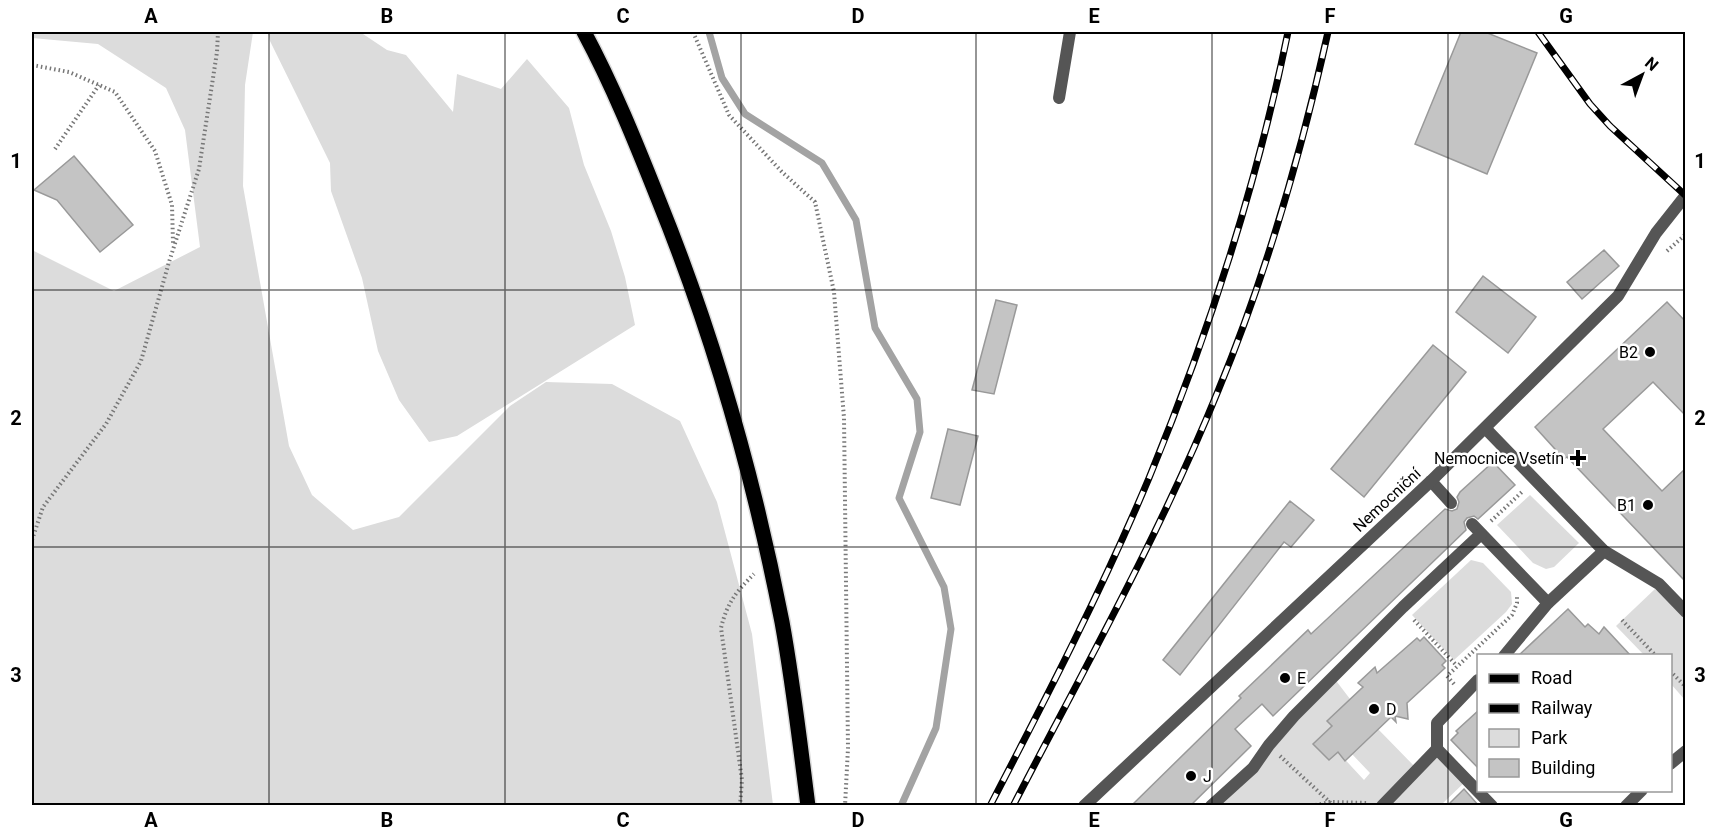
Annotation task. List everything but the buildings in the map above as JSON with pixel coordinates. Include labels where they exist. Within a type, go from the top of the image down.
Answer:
[{"type":"main road","points":[[584,32],[602,66],[638,148],[674,237],[712,343],[744,454],[770,563],[796,712],[808,806]]},
{"type":"street","points":[[1059,98],[1070,32]]},
{"type":"street","name":"Nemocniční","points":[[1084,806],[1431,481],[1618,297],[1656,233],[1686,195]]},
{"type":"street","points":[[1485,429],[1604,551],[1659,584],[1686,612]]},
{"type":"street","points":[[1431,481],[1451,503]]},
{"type":"street","points":[[1472,524],[1548,603]]},
{"type":"street","points":[[1219,803],[1253,768],[1294,716],[1402,607],[1481,534]]},
{"type":"street","points":[[1508,654],[1548,603],[1604,551]]},
{"type":"street","points":[[1477,682],[1437,723],[1437,749],[1477,790]]},
{"type":"street","points":[[1382,805],[1437,749]]},
{"type":"street","points":[[1672,763],[1686,750]]},
{"type":"street","points":[[1478,792],[1492,806]]},
{"type":"street","points":[[1626,806],[1640,792]]},
{"type":"path","points":[[32,540],[43,507],[106,424],[141,361],[199,169],[218,32]]},
{"type":"path","points":[[693,32],[729,115],[782,172],[815,202],[834,292],[845,440],[848,748],[845,806]]},
{"type":"path","points":[[32,65],[69,72],[115,92],[154,151],[172,205],[173,249]]},
{"type":"path","points":[[55,149],[99,85]]},
{"type":"path","points":[[1496,530],[1490,523],[1534,480]]},
{"type":"path","points":[[740,806],[742,780],[721,628],[725,612],[734,595],[755,573],[770,563]]},
{"type":"path","points":[[1464,694],[1447,676],[1512,615],[1517,603],[1517,592]]},
{"type":"path","points":[[1402,607],[1457,666]]},
{"type":"path","points":[[1622,620],[1654,654]]},
{"type":"path","points":[[1672,672],[1686,687]]},
{"type":"path","points":[[1269,745],[1332,804]]},
{"type":"path","points":[[1311,806],[1382,805]]},
{"type":"green space","points":[[32,32],[253,32],[245,85],[243,186],[289,446],[312,495],[353,530],[399,517],[510,406],[546,382],[612,384],[680,421],[717,502],[752,634],[773,805],[32,805],[32,250],[114,291],[200,247],[185,130],[166,88],[98,44],[32,38]]},
{"type":"green space","points":[[268,32],[360,32],[387,50],[406,55],[453,112],[457,74],[501,89],[527,59],[569,108],[584,165],[611,231],[625,277],[635,325],[457,436],[429,442],[399,400],[378,351],[362,278],[331,191],[330,163],[270,41]]},
{"type":"green space","points":[[1530,495],[1579,543],[1554,567],[1546,569],[1533,563],[1497,525]]},
{"type":"green space","points":[[1471,560],[1483,563],[1511,592],[1512,604],[1454,660],[1412,615]]},
{"type":"green space","points":[[1655,589],[1685,612],[1685,700],[1672,685],[1672,654],[1643,654],[1616,626]]},
{"type":"green space","points":[[1334,678],[1350,699],[1328,721],[1332,726],[1313,744],[1329,760],[1338,752],[1364,780],[1370,773],[1351,753],[1378,729],[1417,769],[1437,749],[1467,780],[1441,805],[1219,806]]},
{"type":"waterway","points":[[709,32],[722,78],[745,114],[822,163],[856,220],[875,328],[917,399],[920,432],[899,498],[944,587],[951,629],[936,728],[901,806]]},
{"type":"railway","points":[[990,806],[1093,603],[1171,424],[1211,314],[1246,202],[1262,146],[1288,32]]},
{"type":"railway","points":[[1013,806],[1146,549],[1218,391],[1252,303],[1281,214],[1328,32]]},
{"type":"railway","points":[[1538,32],[1590,104],[1610,126],[1686,196]]},
{"type":"place","name":"B2","points":[[1650,352]]},
{"type":"place","name":"Nemocnice Vsetín","points":[[1578,458]]},
{"type":"place","name":"B1","points":[[1648,505]]},
{"type":"place","name":"E","points":[[1285,678]]},
{"type":"place","name":"D","points":[[1374,709]]},
{"type":"place","name":"J","points":[[1191,776]]}]
